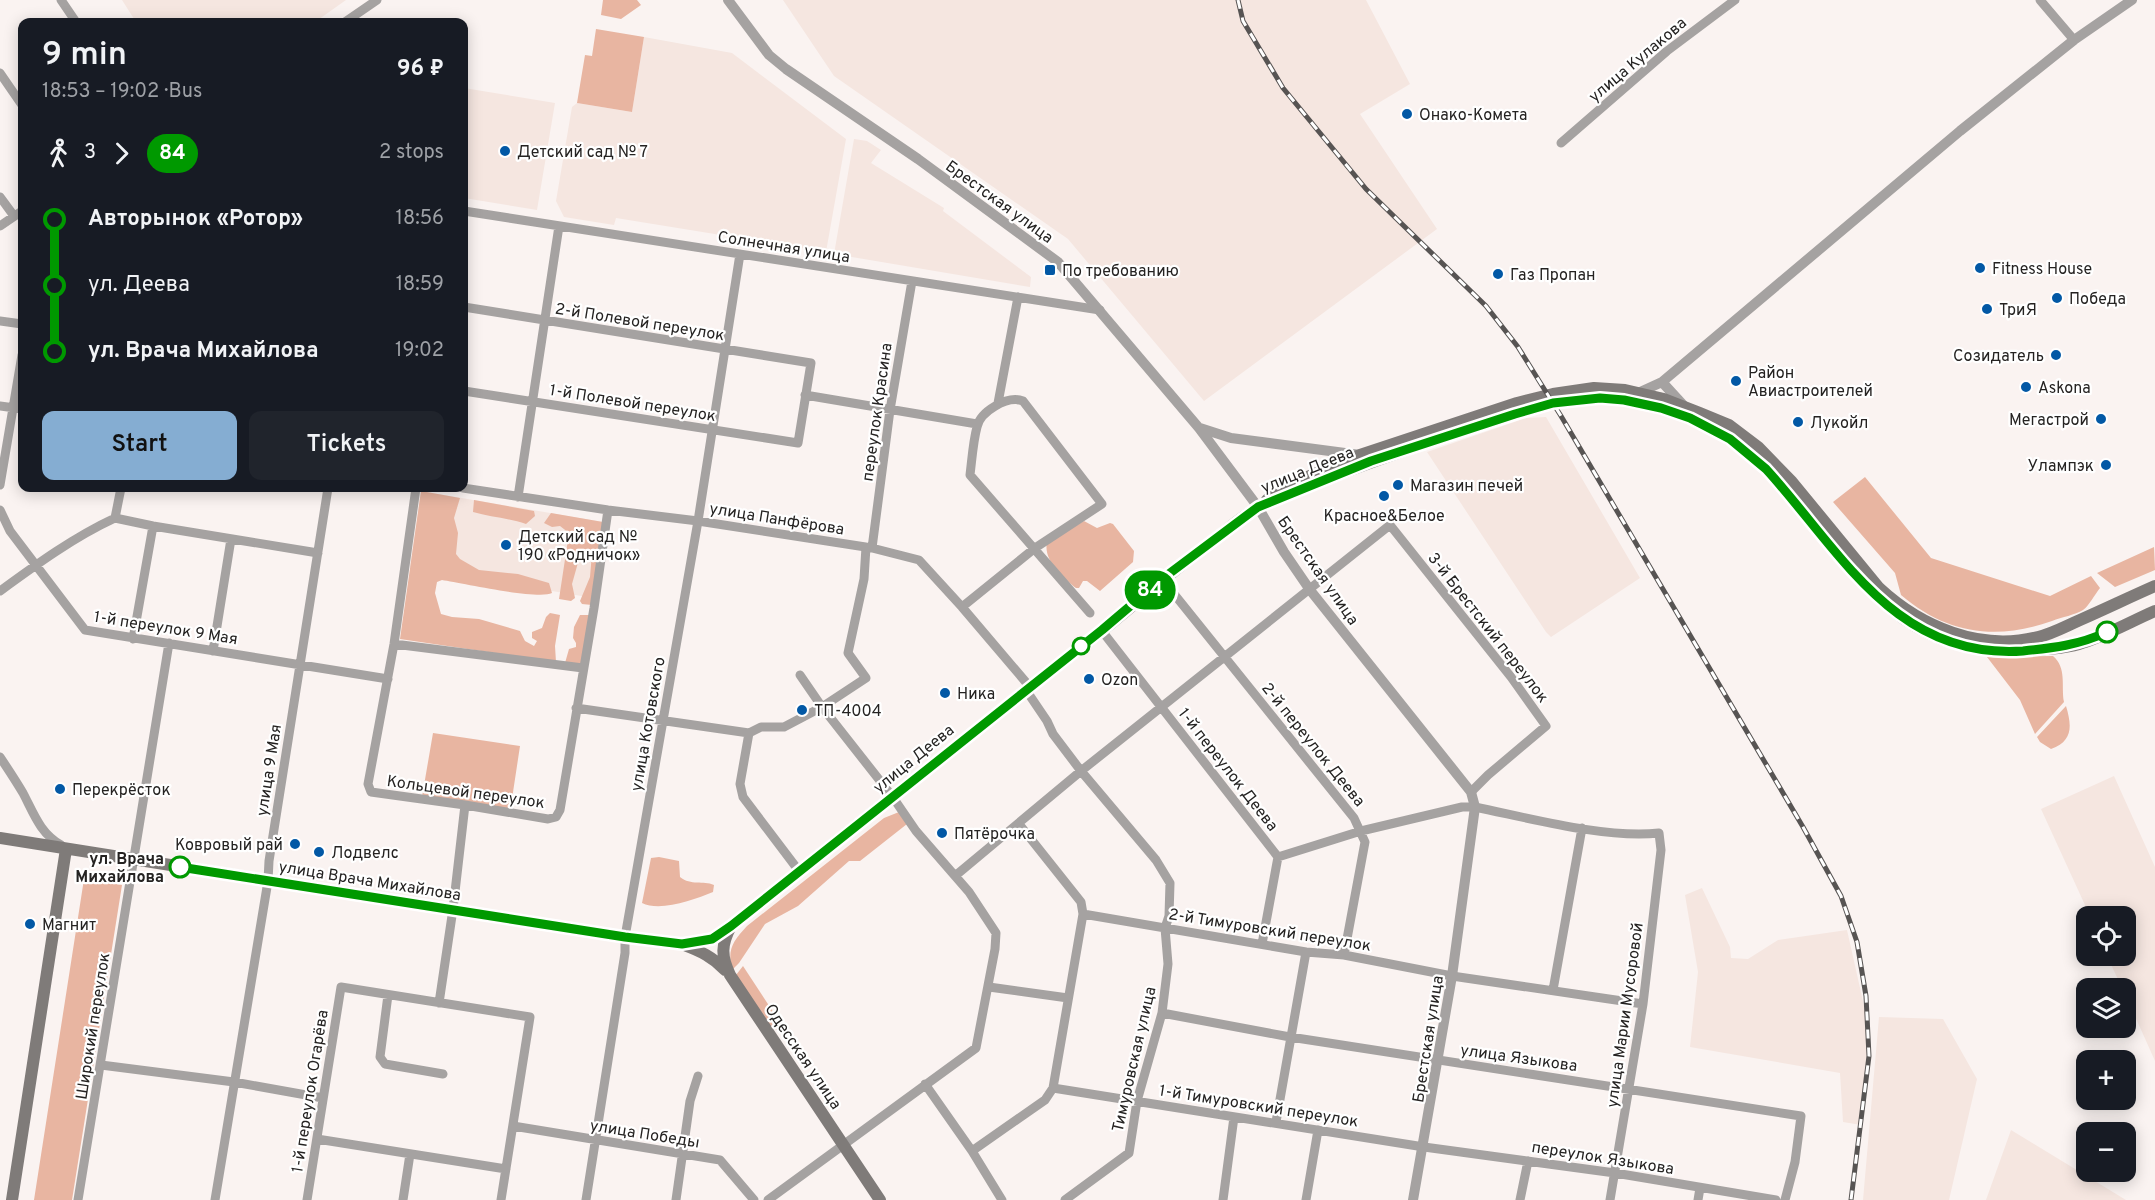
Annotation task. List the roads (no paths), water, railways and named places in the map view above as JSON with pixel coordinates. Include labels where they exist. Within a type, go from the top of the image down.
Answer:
[{"type":"main road","points":[[1258,507],[1281,488],[1360,455],[1517,403],[1553,394],[1594,388],[1625,390],[1685,407],[1729,425],[1758,447],[1792,482],[1879,588],[1892,600],[1924,621],[1940,628],[1970,638],[1992,642],[2015,642],[2040,637],[2155,586]]},
{"type":"main road","name":"улица Деева","points":[[731,926],[1102,630],[1162,579],[1258,507],[1371,461],[1553,403],[1600,398],[1624,400],[1677,413],[1730,439],[1772,475],[1870,592],[1912,624],[1952,643],[1972,648],[2009,652],[2061,648],[2085,642],[2151,613]]},
{"type":"main road","points":[[2137,594],[2132,608],[2137,613],[2151,613]]},
{"type":"main road","name":"улица Врача Михайлова","points":[[0,838],[625,937],[682,944],[712,939],[731,926]]},
{"type":"main road","points":[[12,1200],[66,849]]},
{"type":"main road","name":"Одесская улица","points":[[731,926],[724,939],[722,950],[723,962],[730,975],[880,1200]]},
{"type":"main road","points":[[682,944],[702,951],[730,975]]},
{"type":"street","points":[[61,0],[73,18]]},
{"type":"street","points":[[351,18],[377,0]]},
{"type":"street","name":"Брестская улица","points":[[728,0],[765,50],[786,69],[918,159],[1058,262],[1199,428],[1258,507],[1284,552],[1310,590],[1471,792],[1475,807],[1452,976],[1413,1200]]},
{"type":"street","name":"улица Кулакова","points":[[1561,143],[1667,51],[1735,0]]},
{"type":"street","points":[[2040,0],[2074,40]]},
{"type":"street","points":[[1638,393],[1662,382],[1960,131],[2074,40],[2132,0]]},
{"type":"street","points":[[0,73],[18,99]]},
{"type":"street","points":[[0,196],[14,216]]},
{"type":"street","name":"Солнечная улица","points":[[468,212],[1100,310]]},
{"type":"street","points":[[0,226],[18,214]]},
{"type":"street","points":[[518,497],[560,226]]},
{"type":"street","name":"улица Котовского","points":[[586,1200],[625,953],[625,937],[698,521],[740,254]]},
{"type":"street","name":"переулок Красина","points":[[749,733],[761,727],[784,727],[822,707],[866,678],[848,653],[864,579],[912,281]]},
{"type":"street","points":[[998,403],[1018,297]]},
{"type":"street","name":"2-й Полевой переулок","points":[[468,309],[811,363],[805,395]]},
{"type":"street","points":[[0,321],[18,323]]},
{"type":"street","points":[[1662,382],[1685,407]]},
{"type":"street","name":"1-й Полевой переулок","points":[[468,392],[798,443],[805,395]]},
{"type":"street","points":[[805,395],[977,424]]},
{"type":"street","points":[[962,607],[1035,548],[1102,504],[1023,401],[1015,398],[998,403],[977,424],[970,475],[1035,548],[1090,613]]},
{"type":"street","points":[[0,406],[18,409],[0,485]]},
{"type":"street","points":[[1199,428],[1231,438],[1360,455]]},
{"type":"street","name":"улица Панфёрова","points":[[468,489],[869,547],[919,560],[962,607],[1028,689]]},
{"type":"street","points":[[115,518],[119,492]]},
{"type":"street","name":"улица 9 Мая","points":[[215,1200],[268,881],[269,861],[327,492]]},
{"type":"street","name":"Кольцевой переулок","points":[[415,492],[394,644],[368,784],[371,792],[548,819],[556,817],[560,810],[608,510]]},
{"type":"street","name":"1-й переулок 9 Мая","points":[[0,510],[10,531],[85,630],[388,679]]},
{"type":"street","points":[[0,591],[35,565],[115,518],[318,553]]},
{"type":"street","name":"3-й Брестский переулок","points":[[1310,590],[1390,525],[1511,677],[1546,726],[1471,792]]},
{"type":"street","points":[[133,639],[153,526]]},
{"type":"street","points":[[213,651],[231,538]]},
{"type":"street","name":"2-й переулок Деева","points":[[1162,579],[1354,818],[1361,831],[1365,842],[1344,955]]},
{"type":"street","points":[[955,876],[1081,771],[1310,590]]},
{"type":"street","name":"1-й переулок Деева","points":[[1102,630],[1278,857]]},
{"type":"street","name":"Широкий переулок","points":[[78,1200],[169,644]]},
{"type":"street","points":[[394,644],[583,668]]},
{"type":"street","points":[[768,1200],[976,1048],[989,987],[996,933],[969,892],[916,831],[800,675]]},
{"type":"street","name":"Тимуровская улица","points":[[1028,689],[1053,734],[1156,860],[1170,883],[1169,916],[1166,928],[1168,964],[1162,1013],[1137,1101],[1129,1153],[1065,1200]]},
{"type":"street","points":[[576,708],[749,733],[740,784],[743,797],[799,871]]},
{"type":"street","points":[[0,757],[38,823],[49,838],[66,849]]},
{"type":"street","points":[[438,1003],[453,909],[465,805]]},
{"type":"street","points":[[1262,944],[1278,857],[1361,831],[1462,807],[1475,807],[1582,828],[1553,990]]},
{"type":"street","points":[[972,1151],[1045,1100],[1053,1088],[1083,915],[1081,902],[1018,824]]},
{"type":"street","name":"улица Марии Мусоровой","points":[[1582,828],[1639,835],[1659,833],[1661,850],[1643,1004],[1610,1200]]},
{"type":"street","name":"2-й Тимуровский переулок","points":[[1083,915],[1306,952],[1344,955],[1452,976],[1643,1004]]},
{"type":"street","points":[[1276,1122],[1306,952]]},
{"type":"street","name":"1-й переулок Огарёва","points":[[307,1200],[341,987],[388,995]]},
{"type":"street","points":[[989,987],[1068,998]]},
{"type":"street","points":[[443,1074],[385,1064],[380,1057],[388,995],[530,1017],[501,1200]]},
{"type":"street","name":"улица Языкова","points":[[1162,1013],[1438,1060],[1801,1116],[1795,1162],[1785,1200]]},
{"type":"street","points":[[101,1065],[234,1082],[323,1098]]},
{"type":"street","points":[[676,1200],[690,1101],[698,1076]]},
{"type":"street","points":[[925,1084],[972,1151],[1002,1200]]},
{"type":"street","name":"1-й Тимуровский переулок","points":[[1053,1088],[1424,1147]]},
{"type":"street","points":[[1223,1200],[1234,1117]]},
{"type":"street","name":"улица Победы","points":[[513,1126],[720,1160],[754,1200]]},
{"type":"street","points":[[1306,1200],[1318,1130]]},
{"type":"street","points":[[317,1139],[506,1169]]},
{"type":"street","name":"переулок Языкова","points":[[1424,1147],[1614,1173],[1776,1200]]},
{"type":"street","points":[[404,1200],[410,1154]]},
{"type":"street","points":[[1520,1200],[1528,1161]]},
{"type":"street","points":[[1698,1200],[1700,1188]]},
{"type":"railway","points":[[1238,0],[1243,21],[1283,88],[1366,189],[1486,306],[1518,347],[1803,827],[1841,896],[1857,942],[1866,996],[1869,1056],[1851,1200]]},
{"type":"place","name":"Онако-Комета","points":[[1407,114]]},
{"type":"place","name":"Детский сад № 7","points":[[505,151]]},
{"type":"place","name":"Fitness House","points":[[1980,268]]},
{"type":"place","name":"По требованию","points":[[1050,270]]},
{"type":"place","name":"Газ Пропан","points":[[1498,274]]},
{"type":"place","name":"Победа","points":[[2057,298]]},
{"type":"place","name":"ТриЯ","points":[[1987,309]]},
{"type":"place","name":"Созидатель","points":[[2056,355]]},
{"type":"place","name":"Район Авиастроителей","points":[[1736,381]]},
{"type":"place","name":"Askona","points":[[2026,387]]},
{"type":"place","name":"Мегастрой","points":[[2101,419]]},
{"type":"place","name":"Лукойл","points":[[1798,422]]},
{"type":"place","name":"Улампэк","points":[[2106,465]]},
{"type":"place","name":"Магазин печей","points":[[1398,485]]},
{"type":"place","name":"Красное&Белое","points":[[1384,496]]},
{"type":"place","name":"Детский сад № 190 «Родничок»","points":[[506,545]]},
{"type":"place","name":"Ozon","points":[[1089,679]]},
{"type":"place","name":"Ника","points":[[945,693]]},
{"type":"place","name":"ТП-4004","points":[[802,710]]},
{"type":"place","name":"Перекрёсток","points":[[60,789]]},
{"type":"place","name":"Пятёрочка","points":[[942,833]]},
{"type":"place","name":"Ковровый рай","points":[[295,844]]},
{"type":"place","name":"Лодвелс","points":[[319,852]]},
{"type":"place","name":"ул. Врача Михайлова","points":[[180,867]]},
{"type":"place","name":"Магнит","points":[[30,924]]}]
